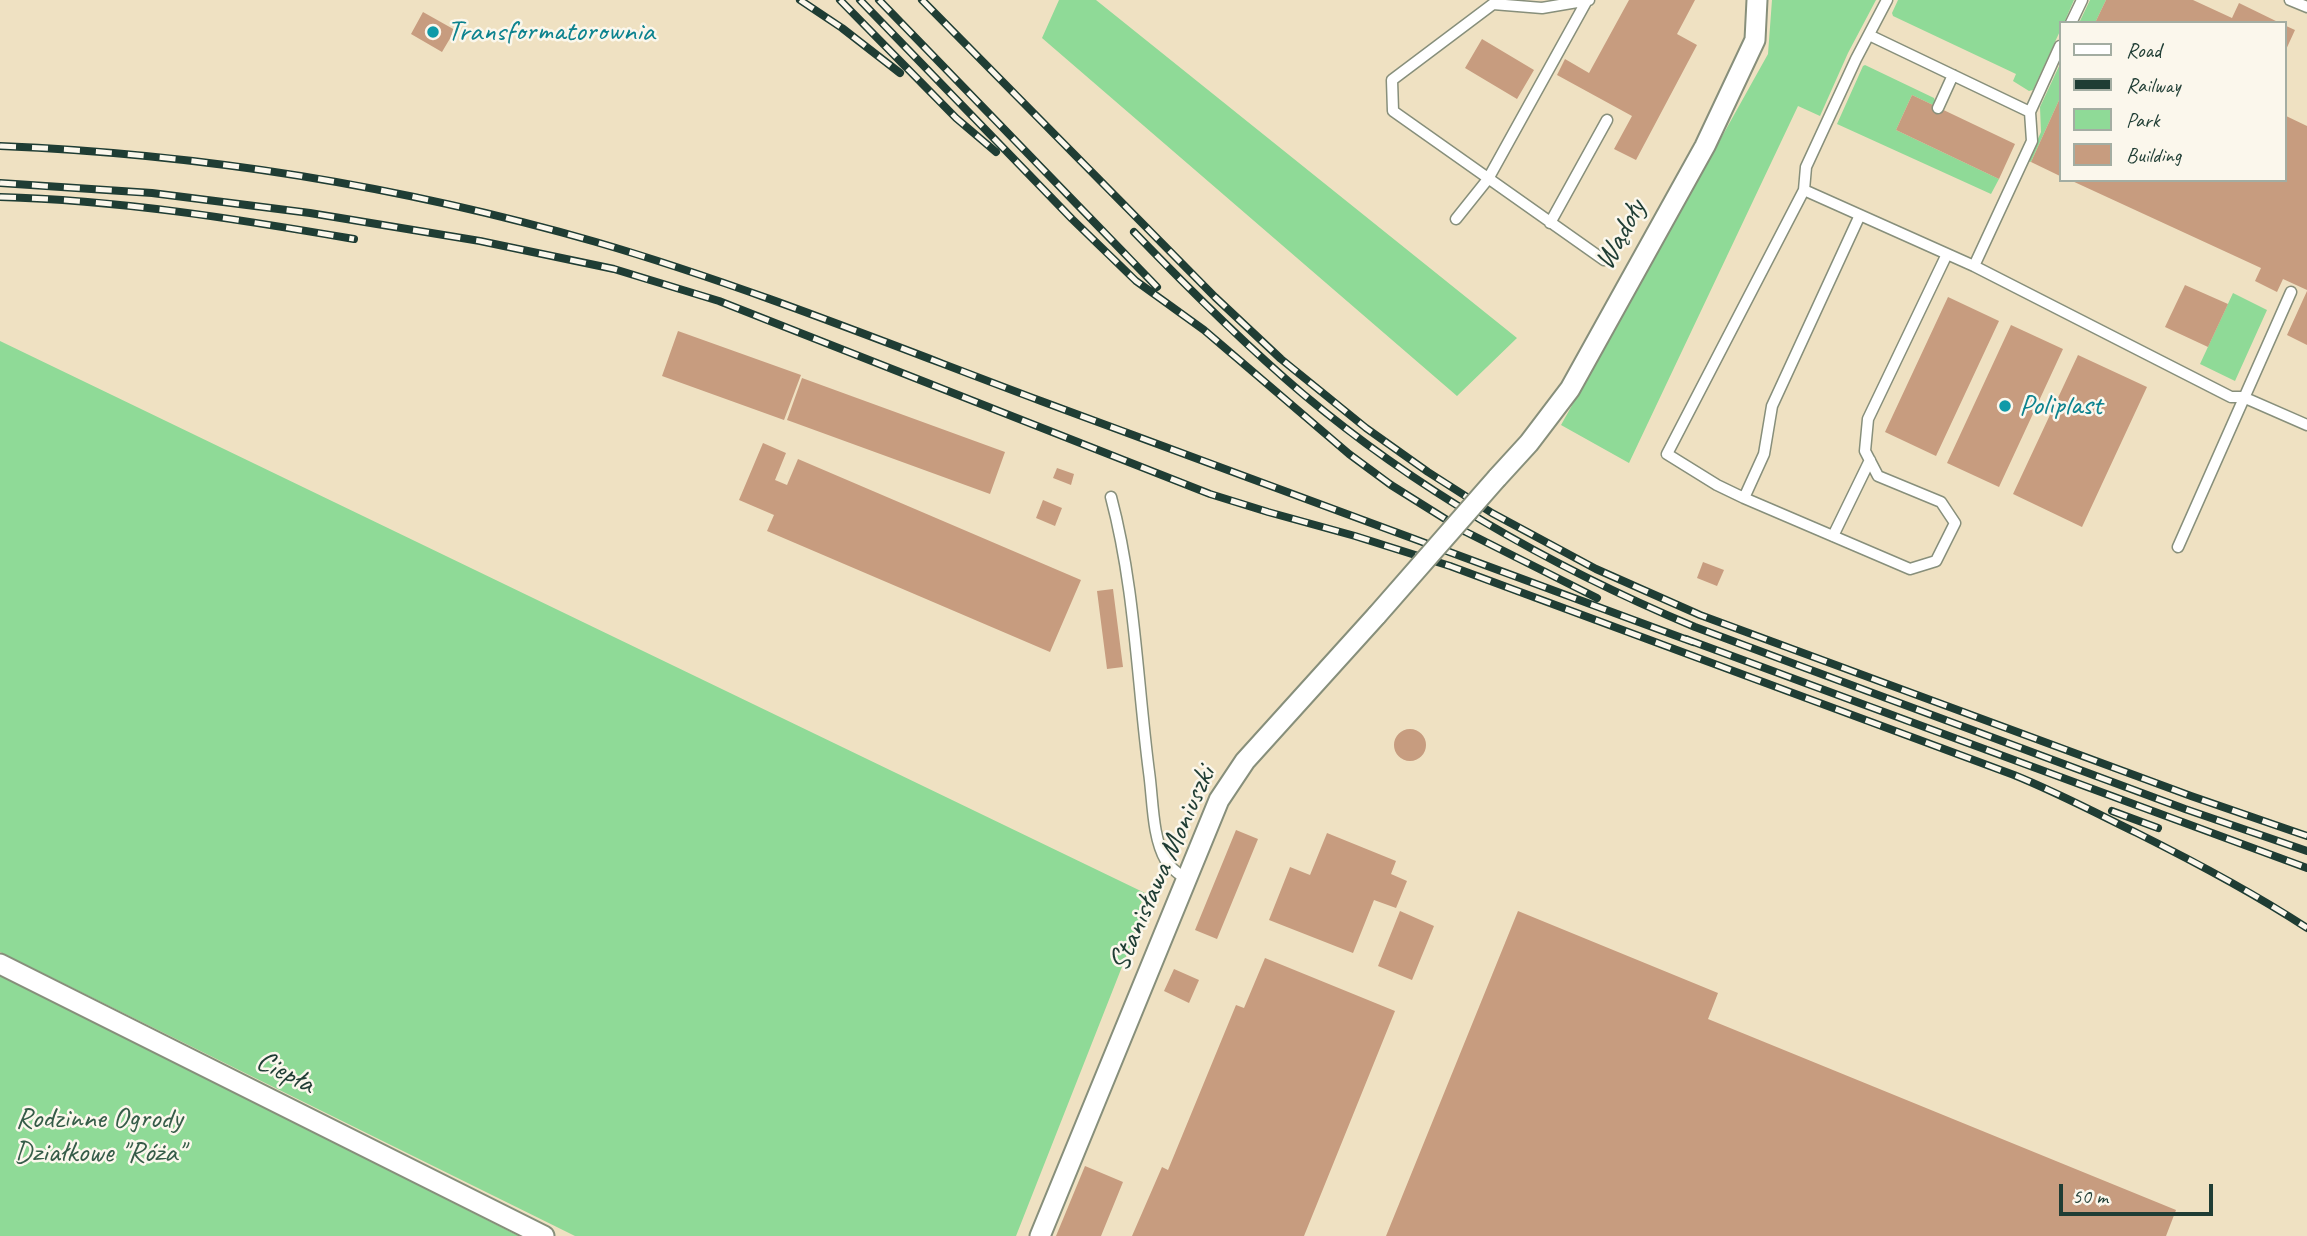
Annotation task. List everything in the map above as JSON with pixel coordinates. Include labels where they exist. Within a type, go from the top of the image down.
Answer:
[{"type":"street","name":"Wądoły","points":[[1497,478],[1529,443],[1570,389],[1698,158],[1755,40],[1758,0]]},
{"type":"street","name":"Stanisława Moniuszki","points":[[1040,1236],[1219,800],[1245,761],[1497,478]]},
{"type":"street","name":"Ciepła","points":[[0,964],[544,1236]]},
{"type":"lane","points":[[1887,0],[1806,167],[1804,190],[1667,454],[1744,499],[1910,569],[1936,561],[1955,523],[1941,502],[1878,475],[1865,451],[1868,419],[1947,254]]},
{"type":"lane","points":[[2072,21],[2082,0]]},
{"type":"lane","points":[[2290,0],[2307,7]]},
{"type":"lane","points":[[1588,1],[1542,8],[1493,4],[1392,80],[1393,111],[1604,260]]},
{"type":"lane","points":[[1456,219],[1488,179],[1588,1]]},
{"type":"lane","points":[[1868,35],[2030,111]]},
{"type":"lane","points":[[1974,266],[2032,141],[2030,111],[2058,50]]},
{"type":"lane","points":[[1938,108],[1953,75]]},
{"type":"lane","points":[[1550,223],[1607,120]]},
{"type":"lane","points":[[1804,190],[1974,266],[2231,397],[2244,397],[2307,425]]},
{"type":"lane","points":[[1744,499],[1764,454],[1772,406],[1860,215]]},
{"type":"lane","points":[[2178,547],[2291,292]]},
{"type":"lane","points":[[1833,536],[1870,460]]},
{"type":"lane","points":[[1111,497],[1130,590],[1143,725],[1158,836],[1166,861],[1186,879]]},
{"type":"green space","points":[[1059,0],[1096,0],[1517,338],[1457,396],[1042,38]]},
{"type":"green space","points":[[1772,0],[1876,0],[1848,53],[1820,116],[1798,106],[1629,463],[1561,425],[1768,54]]},
{"type":"green space","points":[[1898,0],[2074,0],[2065,21],[2058,21],[2058,35],[2033,90],[2029,91],[2013,81],[2016,74],[1893,16]]},
{"type":"green space","points":[[2090,0],[2106,0],[2096,21],[2080,21]]},
{"type":"green space","points":[[1865,65],[1934,98],[1933,105],[1912,95],[1896,130],[1999,179],[1991,194],[1837,124]]},
{"type":"green space","points":[[2058,68],[2058,102],[2031,162],[2028,161],[2041,132],[2040,107]]},
{"type":"green space","points":[[2233,293],[2267,310],[2235,381],[2200,364]]},
{"type":"green space","points":[[0,341],[1145,893],[1140,906],[1140,921],[1016,1236],[575,1236],[0,952]]},
{"type":"green space","name":"Rodzinne Ogrody Działkowe \"Róża\"","points":[[0,975],[9,979],[519,1236],[0,1236]]},
{"type":"building","points":[[1629,0],[1695,0],[1677,34],[1697,45],[1636,160],[1614,149],[1632,116],[1557,75],[1565,59],[1589,73]]},
{"type":"building","points":[[2106,0],[2193,0],[2232,18],[2239,3],[2276,21],[2096,21]]},
{"type":"building","name":"Transformatorownia","points":[[423,12],[455,30],[442,52],[411,34]]},
{"type":"building","points":[[2286,26],[2295,30],[2286,50]]},
{"type":"building","points":[[1482,39],[1534,70],[1517,99],[1465,68]]},
{"type":"building","points":[[1912,95],[2015,144],[1999,179],[1896,130]]},
{"type":"building","points":[[2058,102],[2058,175],[2031,162]]},
{"type":"building","points":[[2286,116],[2307,126],[2307,290],[2283,279],[2277,292],[2255,281],[2261,268],[2074,182],[2286,182]]},
{"type":"building","points":[[2185,285],[2228,304],[2208,347],[2165,327]]},
{"type":"building","points":[[2307,291],[2307,345],[2287,335]]},
{"type":"building","points":[[1948,297],[1999,321],[1936,456],[1885,432]]},
{"type":"building","name":"Poliplast","points":[[2011,325],[2063,349],[1999,487],[1947,463]]},
{"type":"building","points":[[678,331],[801,375],[784,420],[662,376]]},
{"type":"building","points":[[2078,355],[2147,387],[2082,527],[2013,494]]},
{"type":"building","points":[[802,378],[1005,452],[990,494],[787,420]]},
{"type":"building","points":[[763,443],[786,453],[775,480],[787,485],[798,459],[1081,580],[1050,652],[767,531],[774,515],[739,500]]},
{"type":"building","points":[[1057,468],[1074,474],[1071,485],[1053,478]]},
{"type":"building","points":[[1043,500],[1062,508],[1055,526],[1036,518]]},
{"type":"building","points":[[1703,562],[1724,570],[1717,586],[1697,578]]},
{"type":"building","points":[[1113,589],[1123,667],[1107,669],[1097,591]]},
{"type":"building","points":[[1410,729],[1421,734],[1426,745],[1421,756],[1410,761],[1399,756],[1394,745],[1399,734]]},
{"type":"building","points":[[1236,830],[1258,839],[1217,939],[1195,930]]},
{"type":"building","points":[[1327,833],[1396,861],[1391,874],[1407,881],[1396,908],[1374,900],[1353,953],[1269,920],[1290,867],[1310,875]]},
{"type":"building","points":[[1400,911],[1434,926],[1412,980],[1378,966]]},
{"type":"building","points":[[1518,911],[1718,993],[1708,1019],[2176,1210],[2166,1236],[1386,1236]]},
{"type":"building","points":[[1265,958],[1395,1011],[1304,1236],[1132,1236],[1162,1167],[1168,1170],[1236,1005],[1244,1008]]},
{"type":"building","points":[[1174,969],[1199,980],[1189,1003],[1164,991]]},
{"type":"building","points":[[1085,1166],[1123,1182],[1101,1236],[1056,1236]]},
{"type":"railway","points":[[800,0],[842,28],[900,73]]},
{"type":"railway","points":[[840,0],[956,118],[996,152]]},
{"type":"railway","points":[[860,0],[1072,219],[1136,281],[1204,330],[1349,454],[1391,485],[1466,532],[1597,598]]},
{"type":"railway","points":[[879,0],[1157,287]]},
{"type":"railway","points":[[922,0],[1215,297],[1281,359],[1366,428],[1492,513],[1596,569],[1700,615],[2307,836]]},
{"type":"railway","points":[[0,146],[151,156],[301,176],[449,204],[596,242],[820,317],[1693,642]]},
{"type":"railway","points":[[0,183],[152,193],[310,213],[480,241],[614,269],[719,301],[1210,494],[1450,566],[2014,775],[2180,855],[2307,928]]},
{"type":"railway","points":[[0,197],[133,206],[354,239]]},
{"type":"railway","points":[[1134,232],[1259,355],[1348,430],[1394,464],[1490,526],[1591,580],[1695,627],[2185,809],[2307,851]]},
{"type":"railway","points":[[1686,639],[2307,868]]},
{"type":"railway","points":[[2112,811],[2158,828]]},
{"type":"place","name":"Transformatorownia","points":[[433,32]]},
{"type":"place","name":"Poliplast","points":[[2005,406]]}]
